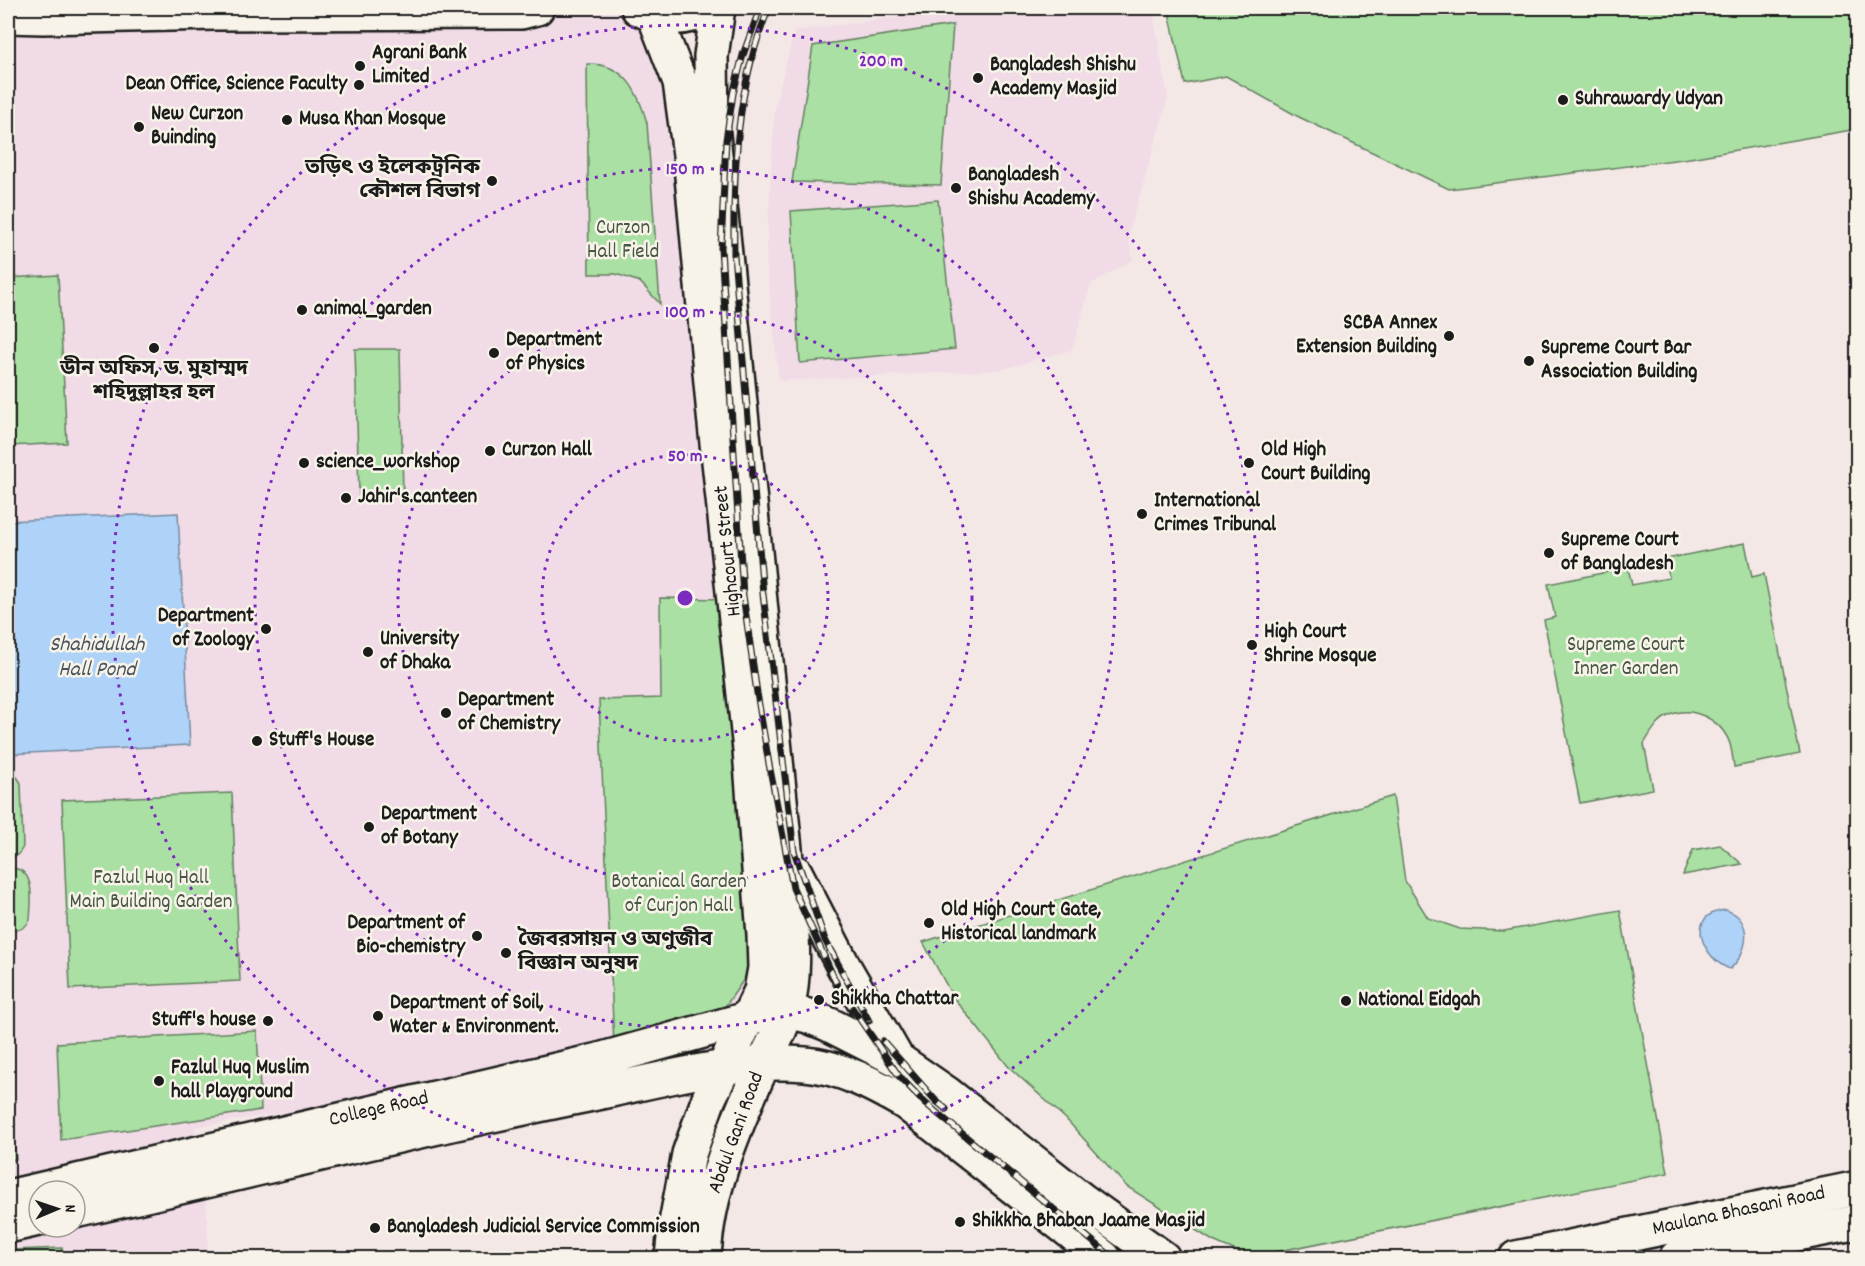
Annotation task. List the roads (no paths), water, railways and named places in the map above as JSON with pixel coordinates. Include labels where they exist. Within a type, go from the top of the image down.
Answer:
[{"type":"main road","points":[[8,16],[43,18],[215,13],[521,12],[537,8]]},
{"type":"main road","points":[[646,11],[677,18],[700,13],[708,8]]},
{"type":"main road","name":"Highcourt Street","points":[[718,8],[711,56],[712,125],[786,855],[793,943],[793,981],[787,1011]]},
{"type":"main road","name":"Highcourt Street","points":[[646,11],[680,81],[690,155],[716,435],[750,750],[764,935],[765,968],[761,991],[749,1018]]},
{"type":"main road","points":[[786,855],[844,966],[897,1059]]},
{"type":"main road","points":[[787,1011],[828,1024],[897,1059],[946,1093],[1082,1200],[1163,1258]]},
{"type":"main road","name":"College Road","points":[[8,1197],[599,1060],[749,1018],[787,1011]]},
{"type":"main road","name":"Abdul Gani Road","points":[[704,1258],[708,1221],[721,1166],[739,1118],[787,1011]]},
{"type":"main road","name":"Abdul Gani Road","points":[[672,1258],[675,1228],[689,1154],[709,1098],[749,1018]]},
{"type":"main road","name":"College Road","points":[[87,1208],[666,1077],[763,1063],[806,1064],[838,1070],[887,1092],[931,1122],[1104,1258]]},
{"type":"main road","name":"Maulana Bhasani Road","points":[[1516,1258],[1857,1188]]},
{"type":"main road","points":[[8,1226],[27,1222]]},
{"type":"main road","name":"Maulana Bhasani Road","points":[[1676,1258],[1857,1222]]},
{"type":"water","name":"Shahidullah Hall Pond","points":[[178,513],[190,745],[8,754],[8,521]]},
{"type":"water","points":[[1726,910],[1735,914],[1741,921],[1746,936],[1741,954],[1730,969],[1720,964],[1705,947],[1701,927],[1705,919],[1713,913]]},
{"type":"railway","points":[[760,8],[743,55],[733,94],[726,140],[721,248],[743,595],[769,764],[793,888],[839,989],[899,1076],[925,1103],[1113,1258]]},
{"type":"railway","points":[[769,8],[749,68],[743,98],[734,192],[734,255],[763,594],[794,851],[825,940],[869,1021]]},
{"type":"railway","points":[[883,1041],[936,1101],[946,1109]]},
{"type":"place","name":"Agrani Bank Limited","points":[[360,66]]},
{"type":"place","name":"Bangladesh Shishu Academy Masjid","points":[[978,78]]},
{"type":"place","name":"Dean Office, Science Faculty","points":[[359,85]]},
{"type":"place","name":"Suhrawardy Udyan","points":[[1563,100]]},
{"type":"place","name":"Musa Khan Mosque","points":[[287,120]]},
{"type":"place","name":"New Curzon Buinding","points":[[139,127]]},
{"type":"place","name":"তড়িৎ ও ইলেকট্রনিক কৌশল বিভাগ","points":[[492,181]]},
{"type":"place","name":"Bangladesh Shishu Academy","points":[[956,188]]},
{"type":"place","name":"animal_garden","points":[[302,310]]},
{"type":"place","name":"SCBA Annex Extension Building","points":[[1449,336]]},
{"type":"place","name":"ডীন অফিস, ড. মুহাম্মদ শহিদুল্লাহর হল","points":[[154,348]]},
{"type":"place","name":"Department of Physics","points":[[494,353]]},
{"type":"place","name":"Supreme Court Bar Association Building","points":[[1529,361]]},
{"type":"place","name":"Curzon Hall","points":[[490,451]]},
{"type":"place","name":"science_workshop","points":[[304,463]]},
{"type":"place","name":"Old High Court Building","points":[[1249,463]]},
{"type":"place","name":"Jahir's.canteen","points":[[346,498]]},
{"type":"place","name":"International Crimes Tribunal","points":[[1142,514]]},
{"type":"place","name":"Supreme Court of Bangladesh","points":[[1549,553]]},
{"type":"place","name":"Department of Zoology","points":[[266,629]]},
{"type":"place","name":"High Court Shrine Mosque","points":[[1252,645]]},
{"type":"place","name":"University of Dhaka","points":[[368,652]]},
{"type":"place","name":"Department of Chemistry","points":[[446,713]]},
{"type":"place","name":"Stuff's House","points":[[257,741]]},
{"type":"place","name":"Department of Botany","points":[[369,827]]},
{"type":"place","name":"Old High Court Gate, Historical landmark","points":[[929,923]]},
{"type":"place","name":"Department of Bio-chemistry","points":[[477,936]]},
{"type":"place","name":"জৈবরসায়ন ও অণুজীব বিজ্ঞান অনুষদ","points":[[506,953]]},
{"type":"place","name":"Shikkha Chattar","points":[[819,1000]]},
{"type":"place","name":"National Eidgah","points":[[1346,1001]]},
{"type":"place","name":"Department of Soil, Water & Environment.","points":[[378,1016]]},
{"type":"place","name":"Stuff's house","points":[[268,1021]]},
{"type":"place","name":"Fazlul Huq Muslim hall Playground","points":[[159,1081]]},
{"type":"place","name":"Shikkha Bhaban Jaame Masjid","points":[[960,1222]]},
{"type":"place","name":"Bangladesh Judicial Service Commission","points":[[375,1228]]},
{"type":"park label","name":"Curzon Hall Field","points":[[623,241]]},
{"type":"park label","name":"Supreme Court Inner Garden","points":[[1626,658]]},
{"type":"park label","name":"Fazlul Huq Hall Main Building Garden","points":[[151,891]]},
{"type":"park label","name":"Botanical Garden of Curjon Hall","points":[[679,895]]}]
